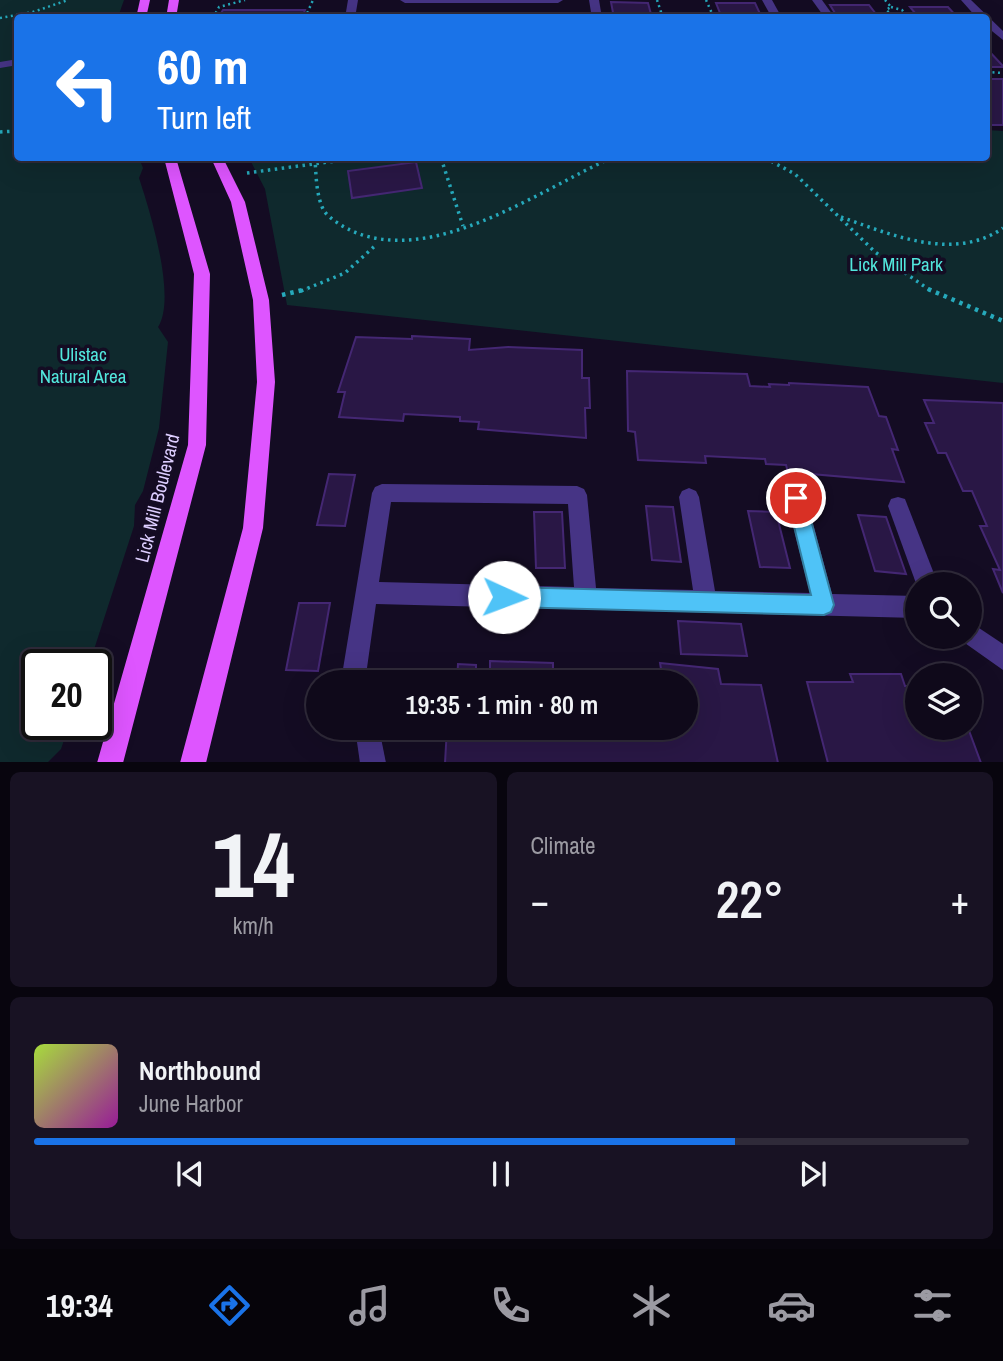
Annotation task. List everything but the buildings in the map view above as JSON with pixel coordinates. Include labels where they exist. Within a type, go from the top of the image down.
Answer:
[{"type":"main road","name":"Lick Mill Boulevard","points":[[110,762],[197,444],[202,274],[171,161]]},
{"type":"main road","points":[[193,762],[253,528],[265,383],[261,300],[238,202],[218,161]]},
{"type":"street","points":[[405,0],[552,2]]},
{"type":"street","points":[[966,0],[980,14]]},
{"type":"street","points":[[990,24],[1003,37]]},
{"type":"street","points":[[355,670],[382,493],[577,495],[586,599]]},
{"type":"street","points":[[689,496],[706,602]]},
{"type":"street","points":[[796,498],[824,605]]},
{"type":"street","points":[[898,506],[923,572]]},
{"type":"street","points":[[366,593],[905,607]]},
{"type":"street","points":[[982,642],[1003,658]]},
{"type":"street","points":[[369,740],[373,762]]},
{"type":"path","points":[[19,14],[68,0]]},
{"type":"path","points":[[215,14],[219,8],[246,0]]},
{"type":"path","points":[[886,0],[891,7],[902,10],[905,14]]},
{"type":"path","points":[[891,7],[886,10],[891,14]]},
{"type":"path","points":[[41,14],[43,9]]},
{"type":"path","points":[[225,176],[332,161]]},
{"type":"path","points":[[442,161],[463,226]]},
{"type":"path","points":[[315,163],[325,212],[351,232],[377,244],[440,237],[604,161]]},
{"type":"path","points":[[770,161],[802,179],[878,254],[910,278],[943,297],[1003,321]]},
{"type":"path","points":[[837,216],[931,244],[972,243],[998,233],[1003,228]]},
{"type":"path","points":[[261,300],[320,286],[354,269],[377,244]]},
{"type":"green space","name":"Ulistac Natural Area","points":[[0,0],[124,0],[119,14],[14,14],[14,161],[140,161],[143,168],[139,178],[155,232],[163,276],[165,296],[158,327],[168,342],[159,428],[143,491],[135,505],[134,526],[94,649],[21,649],[21,740],[64,740],[61,749],[48,762],[0,762]]},
{"type":"green space","name":"Lick Mill Park","points":[[990,130],[1003,131],[1003,383],[287,305],[265,189],[251,161],[990,161]]},
{"type":"route","points":[[504,597],[824,605],[796,498]]}]
